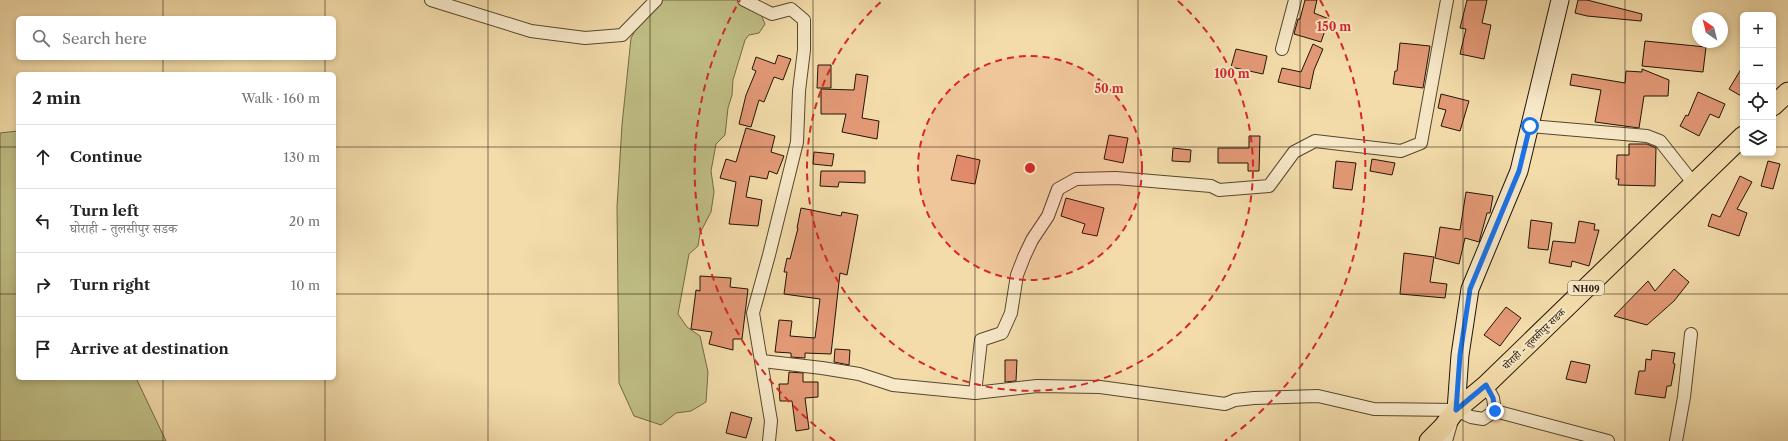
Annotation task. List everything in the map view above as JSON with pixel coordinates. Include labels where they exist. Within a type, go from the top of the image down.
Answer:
[{"type":"main road","points":[[1776,103],[1788,92]]},
{"type":"main road","name":"घोराही - तुलसीपुर सडक","points":[[1428,441],[1443,427],[1456,410],[1486,385],[1740,139]]},
{"type":"street","points":[[431,0],[531,31],[585,38],[622,35],[656,0]]},
{"type":"street","points":[[744,0],[772,14],[790,9],[804,20],[804,50],[799,91],[796,142],[769,255],[753,313],[771,421],[769,441]]},
{"type":"street","points":[[1282,49],[1295,0]]},
{"type":"street","points":[[975,393],[981,340],[1002,333],[1011,313],[1017,275],[1032,240],[1048,216],[1058,189],[1076,179],[1083,178],[1116,178],[1211,186],[1219,190],[1269,186],[1294,152],[1315,141],[1401,152],[1421,143],[1447,0]]},
{"type":"street","points":[[1446,441],[1456,410],[1460,355],[1470,289],[1519,171],[1560,0]]},
{"type":"street","points":[[1530,126],[1647,136],[1660,141],[1694,184]]},
{"type":"street","points":[[1676,441],[1684,397],[1691,334]]},
{"type":"street","points":[[762,361],[859,374],[893,385],[975,393],[1036,386],[1100,388],[1225,404],[1235,400],[1254,398],[1318,396],[1374,409],[1456,410],[1471,417],[1483,419],[1495,411],[1608,441]]},
{"type":"street","points":[[1486,385],[1493,398],[1495,411]]},
{"type":"shaded area","points":[[659,0],[755,0],[765,24],[759,33],[749,35],[745,40],[733,80],[725,135],[716,144],[711,171],[714,192],[711,212],[700,233],[698,246],[689,254],[678,314],[687,327],[700,336],[708,372],[706,402],[691,411],[676,413],[661,425],[634,416],[619,383],[617,207],[622,125],[631,38],[642,18]]},
{"type":"shaded area","points":[[16,131],[16,380],[137,380],[166,441],[0,441],[0,133]]},
{"type":"building","points":[[1305,0],[1317,0],[1314,13],[1329,19],[1321,42],[1294,34]]},
{"type":"building","points":[[1467,0],[1487,0],[1482,23],[1491,25],[1484,59],[1460,54],[1466,29],[1460,28]]},
{"type":"building","points":[[1578,0],[1587,0],[1642,14],[1641,21],[1587,16],[1575,13]]},
{"type":"building","points":[[1645,41],[1692,46],[1692,48],[1706,48],[1703,72],[1642,66]]},
{"type":"building","points":[[1400,43],[1430,46],[1423,88],[1393,84],[1395,71],[1397,71]]},
{"type":"building","points":[[1313,44],[1323,49],[1314,70],[1310,89],[1278,82],[1282,68],[1301,72]]},
{"type":"building","points":[[1236,49],[1267,56],[1263,74],[1231,67]]},
{"type":"building","points":[[778,55],[791,59],[783,80],[774,77],[764,102],[759,100],[751,127],[739,124],[746,95],[756,71],[752,69],[756,57],[775,64]]},
{"type":"building","points":[[818,65],[831,65],[831,88],[817,88]]},
{"type":"building","points":[[1642,69],[1669,80],[1668,96],[1644,96],[1639,128],[1595,122],[1601,90],[1570,85],[1572,74],[1625,83],[1626,71],[1642,72]]},
{"type":"building","points":[[1740,71],[1740,95],[1729,89]]},
{"type":"building","points":[[856,74],[868,76],[862,118],[879,121],[877,139],[842,132],[846,114],[821,114],[821,89],[854,90]]},
{"type":"building","points":[[1698,92],[1725,104],[1719,118],[1710,114],[1699,136],[1680,126],[1686,115],[1688,116]]},
{"type":"building","points":[[1441,94],[1469,101],[1460,131],[1441,126],[1446,110],[1438,108]]},
{"type":"building","points":[[746,128],[775,136],[771,152],[784,156],[777,174],[769,171],[767,179],[750,176],[746,197],[762,200],[758,226],[729,224],[736,182],[720,178],[726,159],[736,162]]},
{"type":"building","points":[[1109,135],[1128,138],[1123,163],[1104,159]]},
{"type":"building","points":[[1249,136],[1260,136],[1259,171],[1248,171],[1248,163],[1218,163],[1218,148],[1249,148]]},
{"type":"building","points":[[1629,144],[1647,144],[1656,148],[1655,186],[1618,185],[1619,179],[1616,179],[1617,155],[1629,155]]},
{"type":"building","points":[[1173,148],[1191,150],[1190,162],[1172,161]]},
{"type":"building","points":[[814,152],[834,154],[832,166],[813,164]]},
{"type":"building","points":[[957,155],[980,160],[975,184],[951,180]]},
{"type":"building","points":[[1372,159],[1395,163],[1392,175],[1370,171]]},
{"type":"building","points":[[1336,161],[1356,163],[1352,190],[1333,188]]},
{"type":"building","points":[[1768,161],[1780,164],[1773,189],[1761,186]]},
{"type":"building","points":[[821,171],[865,171],[865,183],[839,182],[838,187],[820,186]]},
{"type":"building","points":[[1740,176],[1752,182],[1737,209],[1747,213],[1739,236],[1708,226],[1712,214],[1720,217]]},
{"type":"building","points":[[1466,192],[1493,196],[1490,213],[1487,213],[1479,242],[1465,238],[1459,264],[1435,258],[1440,227],[1460,230]]},
{"type":"building","points":[[1066,198],[1104,208],[1097,236],[1082,233],[1085,224],[1061,216]]},
{"type":"building","points":[[801,208],[841,216],[842,212],[858,215],[847,275],[840,273],[831,354],[805,353],[805,358],[791,357],[791,353],[775,352],[779,320],[792,321],[790,336],[815,338],[820,299],[784,294],[787,272],[784,272],[787,258],[790,259],[798,228]]},
{"type":"building","points":[[1531,220],[1552,223],[1548,250],[1528,248]]},
{"type":"building","points":[[1579,221],[1595,224],[1594,230],[1599,230],[1589,266],[1572,261],[1571,267],[1549,263],[1553,241],[1575,243]]},
{"type":"building","points":[[1404,253],[1434,257],[1430,282],[1447,284],[1445,298],[1400,294]]},
{"type":"building","points":[[1674,269],[1689,282],[1674,301],[1647,325],[1614,316],[1648,281],[1655,291]]},
{"type":"building","points":[[700,276],[731,278],[730,287],[748,289],[742,339],[733,339],[733,350],[709,344],[712,332],[691,329],[696,290],[700,291]]},
{"type":"building","points":[[1506,307],[1521,318],[1500,346],[1484,335]]},
{"type":"building","points":[[835,349],[850,350],[849,365],[834,362]]},
{"type":"building","points":[[1652,350],[1675,353],[1673,363],[1675,364],[1671,386],[1667,386],[1665,398],[1635,394],[1639,371],[1645,371],[1646,359],[1651,360]]},
{"type":"building","points":[[1005,360],[1017,360],[1016,381],[1005,382]]},
{"type":"building","points":[[1571,361],[1590,365],[1586,383],[1566,379]]},
{"type":"building","points":[[789,372],[803,373],[803,382],[818,382],[818,397],[805,398],[809,429],[796,431],[792,401],[780,401],[779,384],[788,384]]},
{"type":"building","points":[[731,412],[752,418],[746,438],[726,433]]},
{"type":"route","points":[[1495,411],[1493,398],[1486,385],[1456,410],[1460,355],[1470,289],[1519,171],[1530,126]]}]
